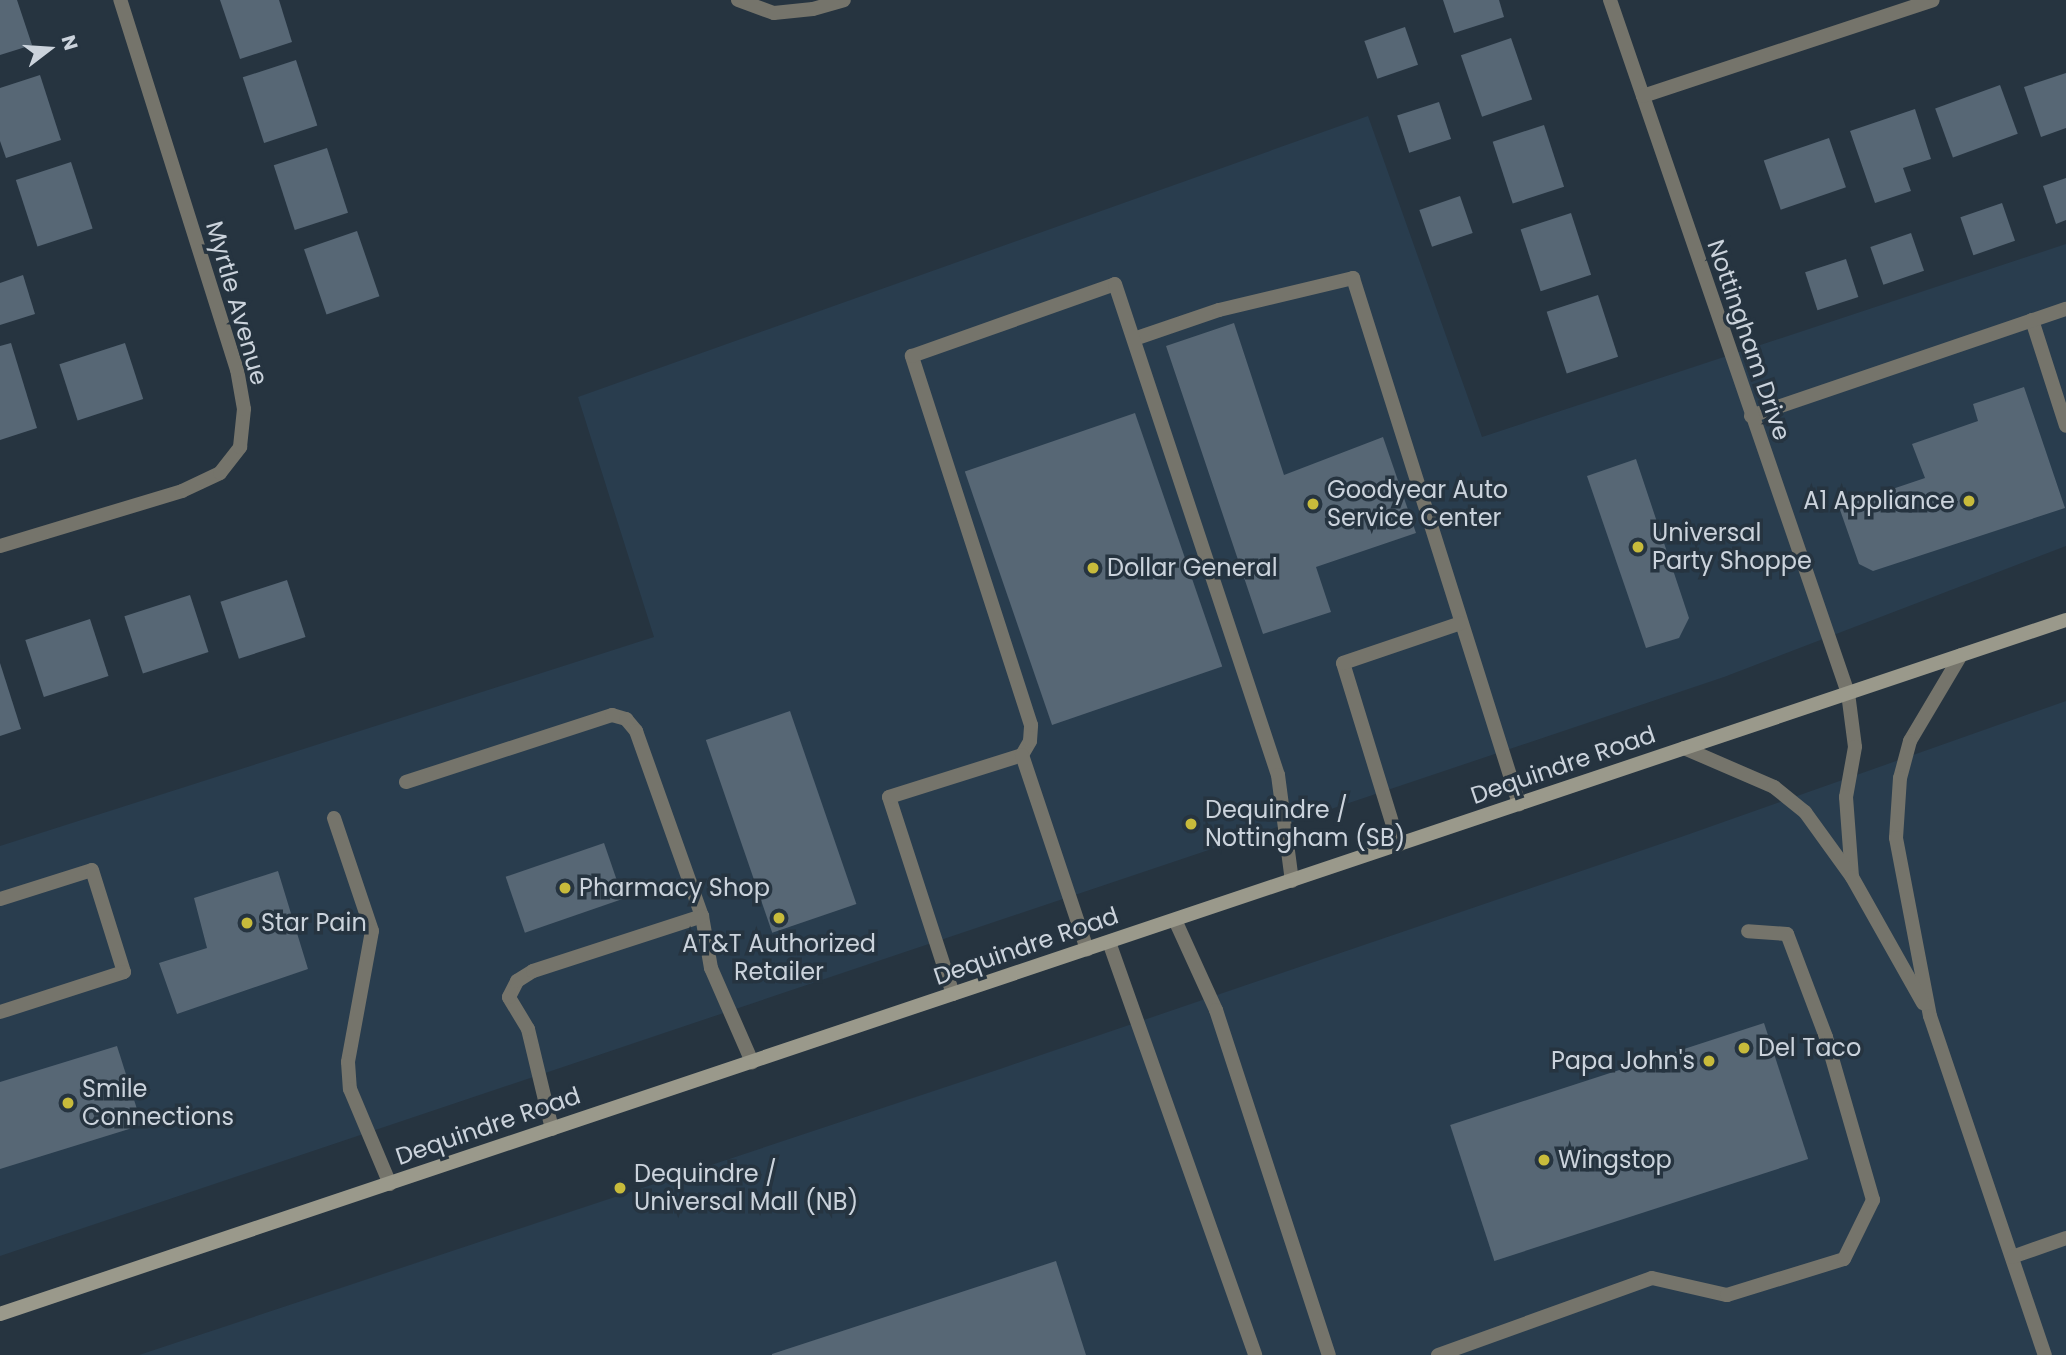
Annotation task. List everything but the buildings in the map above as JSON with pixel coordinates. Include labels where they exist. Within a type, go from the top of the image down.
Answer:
[{"type":"main road","name":"Dequindre Road","points":[[0,1314],[2066,620]]},
{"type":"street","name":"Myrtle Avenue","points":[[0,546],[182,491],[220,473],[240,447],[244,409],[237,370],[120,0]]},
{"type":"street","points":[[738,0],[774,13],[813,9],[844,0]]},
{"type":"street","name":"Nottingham Drive","points":[[1611,0],[1751,416],[1848,693],[1855,747],[1846,797],[1852,877]]},
{"type":"street","points":[[1643,96],[1933,0]]},
{"type":"street","points":[[1135,339],[1219,310],[1353,278],[1519,804]]},
{"type":"street","points":[[953,994],[889,797],[1022,755],[1030,741],[1031,725],[912,356],[1115,284],[1278,775],[1292,881]]},
{"type":"street","points":[[1751,416],[2066,309]]},
{"type":"street","points":[[2032,320],[2066,426]]},
{"type":"street","points":[[1399,845],[1343,663],[1461,623]]},
{"type":"street","points":[[1961,655],[1910,741],[1899,790],[1896,838],[1930,1016],[2045,1355]]},
{"type":"street","points":[[406,782],[612,715],[626,719],[636,731],[702,916],[711,968],[752,1062]]},
{"type":"street","points":[[1684,748],[1774,787],[1805,812],[1852,877],[1930,1016]]},
{"type":"street","points":[[1022,755],[1087,949]]},
{"type":"street","points":[[334,818],[372,931],[348,1062],[350,1089],[390,1184]]},
{"type":"street","points":[[0,899],[92,870],[124,972],[0,1012]]},
{"type":"street","points":[[552,1129],[528,1030],[509,997],[517,981],[533,971],[702,916]]},
{"type":"street","points":[[1174,920],[1216,1010],[1329,1355]]},
{"type":"street","points":[[1438,1355],[1652,1278],[1727,1295],[1844,1259],[1873,1200],[1829,1049],[1787,934],[1748,931]]},
{"type":"street","points":[[1109,942],[1255,1355]]},
{"type":"street","points":[[2012,1257],[2066,1238]]},
{"type":"shaded area","points":[[1368,116],[1482,437],[2066,244],[2066,546],[1724,677],[0,1256],[0,846],[654,637],[578,397]]},
{"type":"shaded area","points":[[2066,701],[2066,1355],[139,1355],[1000,1069],[1681,837]]},
{"type":"place","name":"A1 Appliance","points":[[1969,501]]},
{"type":"place","name":"Goodyear Auto Service Center","points":[[1313,504]]},
{"type":"place","name":"Universal Party Shoppe","points":[[1638,547]]},
{"type":"place","name":"Dollar General","points":[[1093,568]]},
{"type":"place","name":"Dequindre / Nottingham (SB)","points":[[1191,824]]},
{"type":"place","name":"Pharmacy Shop","points":[[565,888]]},
{"type":"place","name":"AT&T Authorized Retailer","points":[[779,918]]},
{"type":"place","name":"Star Pain","points":[[247,923]]},
{"type":"place","name":"Del Taco","points":[[1744,1048]]},
{"type":"place","name":"Papa John's","points":[[1709,1061]]},
{"type":"place","name":"Smile Connections","points":[[68,1103]]},
{"type":"place","name":"Wingstop","points":[[1544,1160]]},
{"type":"place","name":"Dequindre / Universal Mall (NB)","points":[[620,1188]]}]
